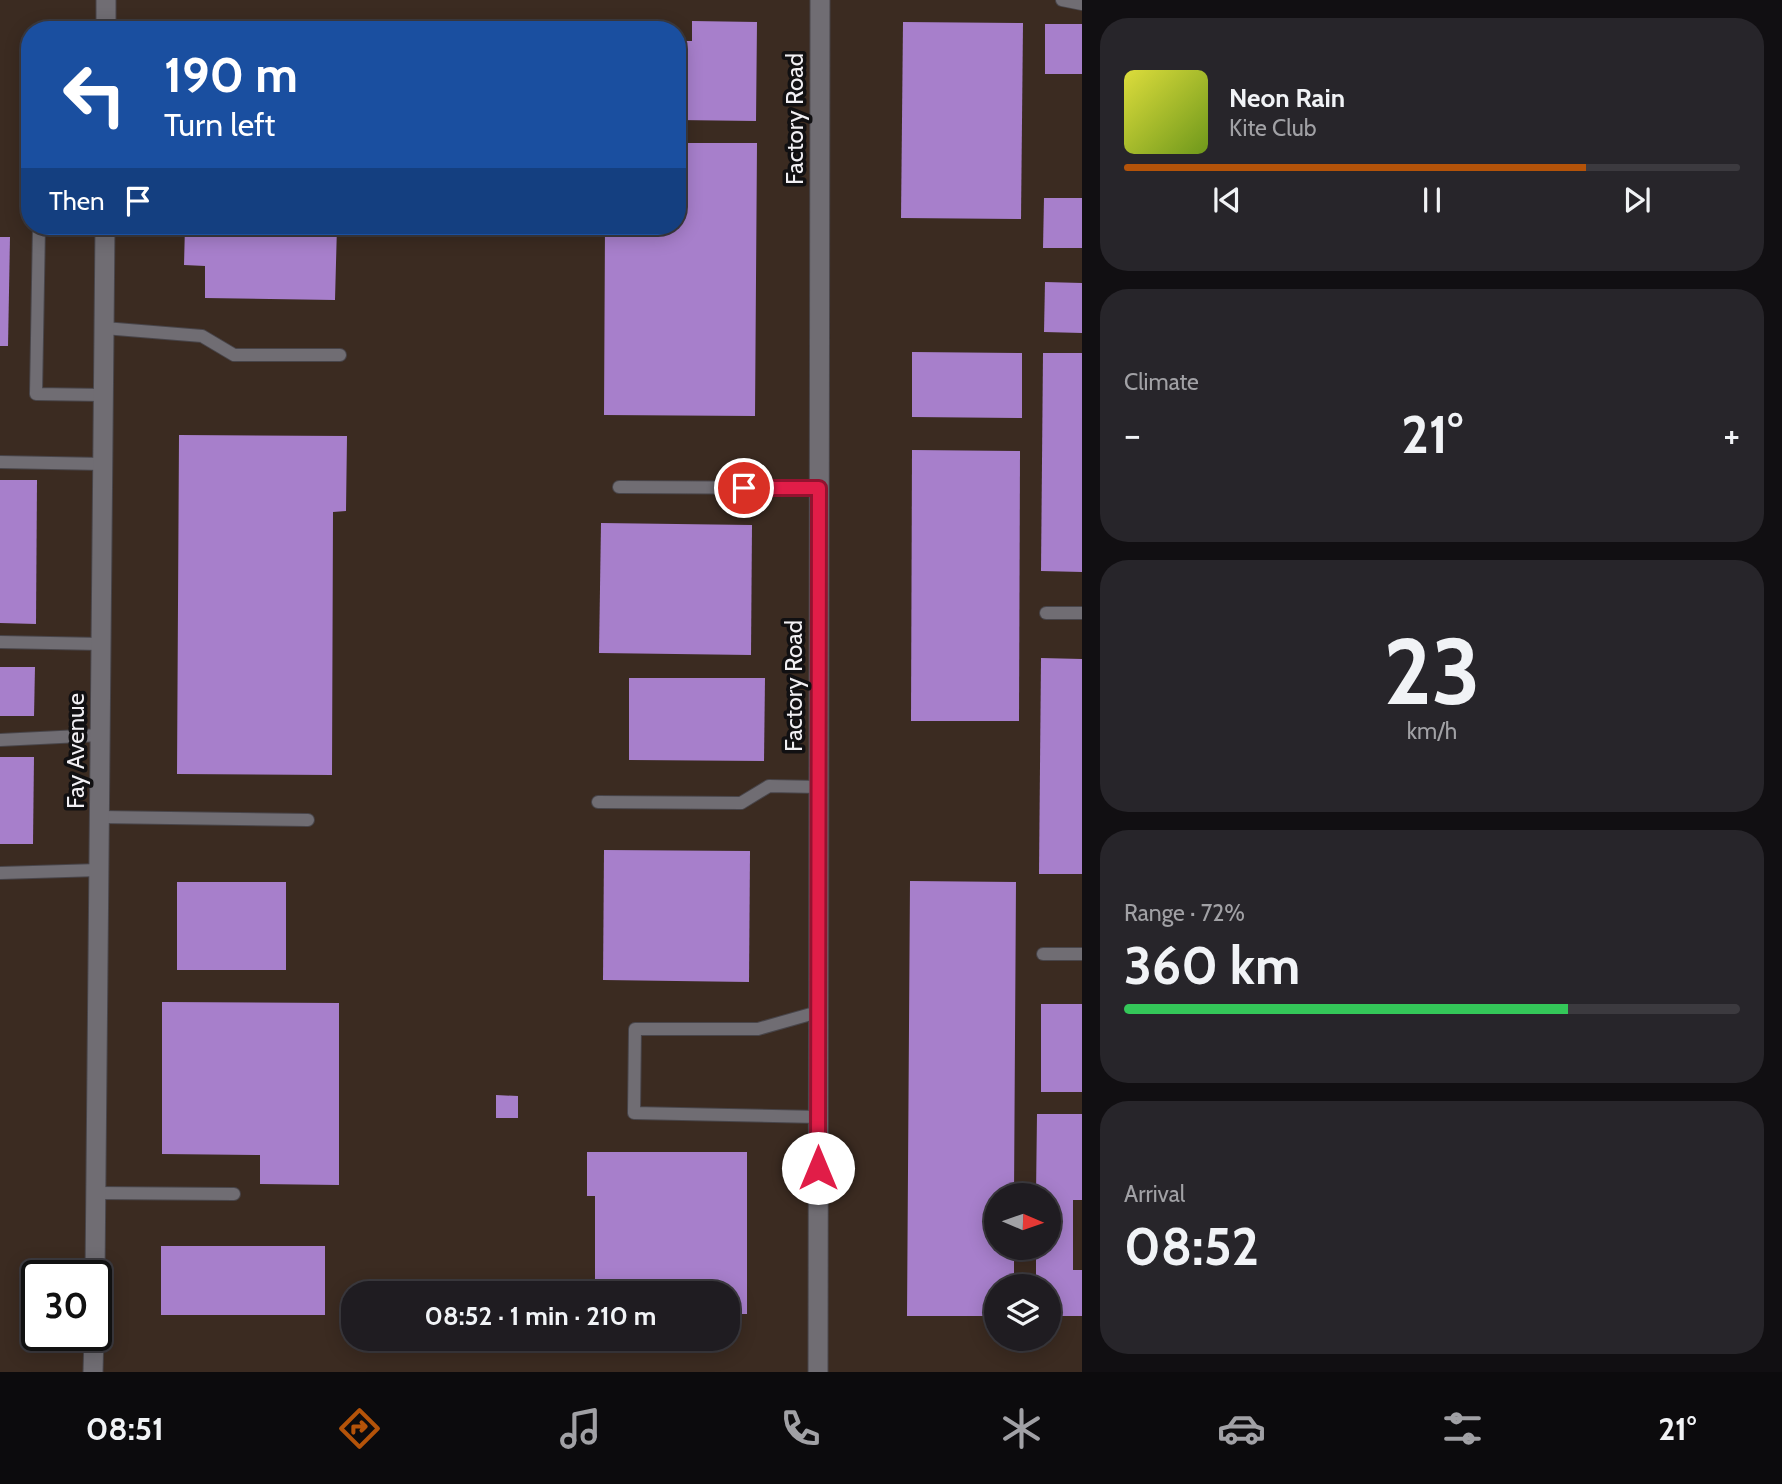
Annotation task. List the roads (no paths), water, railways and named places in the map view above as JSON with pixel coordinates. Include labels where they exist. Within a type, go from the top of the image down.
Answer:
[{"type":"street","points":[[106,0],[106,21]]},
{"type":"street","name":"Factory Road","points":[[818,1372],[820,0]]},
{"type":"street","name":"Fay Avenue","points":[[95,1260],[105,235]]},
{"type":"street","points":[[93,1372],[94,1351]]},
{"type":"lane","points":[[1062,0],[1082,4]]},
{"type":"lane","points":[[39,235],[36,394],[104,395]]},
{"type":"lane","points":[[104,328],[202,336],[234,355],[340,355]]},
{"type":"lane","points":[[0,462],[103,464]]},
{"type":"lane","points":[[619,488],[819,488]]},
{"type":"lane","points":[[1046,612],[1082,613]]},
{"type":"lane","points":[[0,642],[101,644]]},
{"type":"lane","points":[[0,740],[100,735]]},
{"type":"lane","points":[[598,802],[741,803],[769,786],[819,787]]},
{"type":"lane","points":[[100,817],[308,820]]},
{"type":"lane","points":[[0,873],[99,870]]},
{"type":"lane","points":[[1043,954],[1082,954]]},
{"type":"lane","points":[[818,1012],[758,1029],[635,1030],[634,1101],[634,1114],[818,1117]]},
{"type":"lane","points":[[96,1193],[234,1194]]}]
